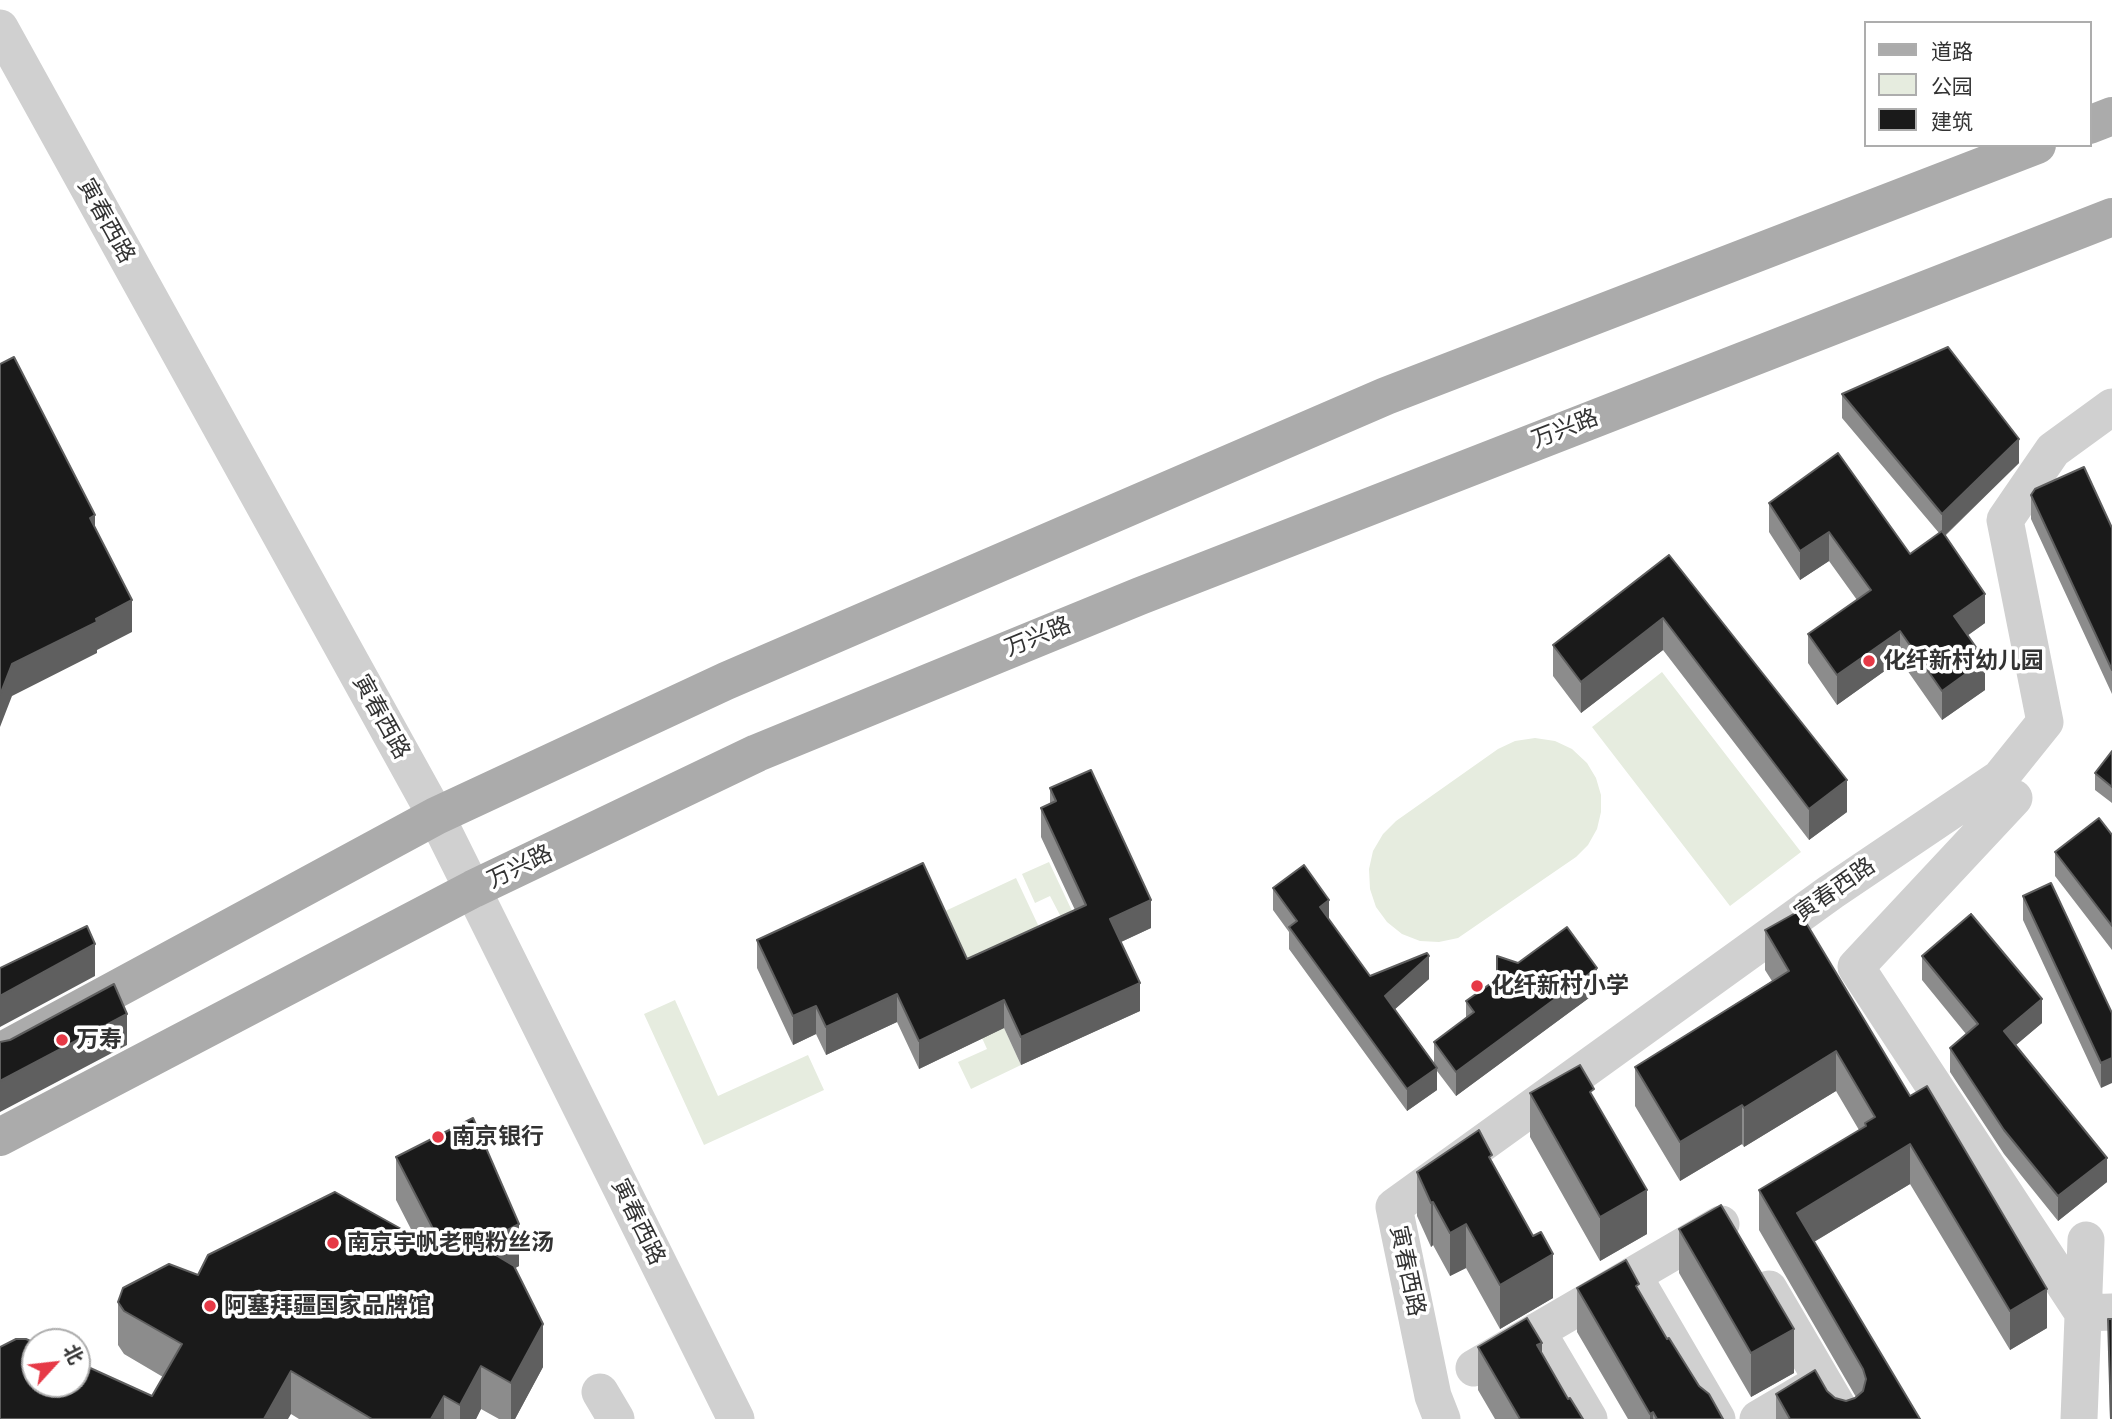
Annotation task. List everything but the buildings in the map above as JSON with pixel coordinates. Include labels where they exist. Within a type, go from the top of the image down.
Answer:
[{"type":"main road","points":[[2091,124],[2112,116]]},
{"type":"main road","points":[[0,1052],[436,816],[726,681],[1386,396],[2032,147]]},
{"type":"main road","name":"万兴路","points":[[0,1137],[473,889],[757,753],[1140,596],[2112,217]]},
{"type":"street","name":"寅春西路","points":[[0,28],[436,816],[736,1419]]},
{"type":"street","name":"寅春西路","points":[[1442,1419],[1433,1396],[1394,1207],[1831,892],[2000,779],[2045,722],[2005,520],[2053,450],[2112,407]]},
{"type":"street","points":[[2014,798],[1856,967],[2098,1313]]},
{"type":"street","points":[[1474,1368],[1728,1220],[1845,1419]]},
{"type":"street","points":[[2079,1419],[2098,1313],[2086,1240]]},
{"type":"street","points":[[1633,1275],[1717,1419]]},
{"type":"street","points":[[1537,1331],[1589,1419]]},
{"type":"street","points":[[1758,1419],[1822,1381]]},
{"type":"green space","points":[[1662,672],[1801,852],[1730,906],[1592,727]]},
{"type":"green space","points":[[1535,738],[1555,741],[1572,749],[1587,763],[1596,778],[1601,795],[1601,812],[1597,829],[1588,845],[1576,857],[1458,938],[1439,942],[1420,941],[1402,934],[1387,922],[1376,907],[1370,889],[1369,869],[1373,851],[1383,834],[1396,821],[1498,749],[1515,741]]},
{"type":"green space","points":[[1049,862],[1073,913],[1062,919],[1050,896],[1035,903],[1022,874]]},
{"type":"green space","points":[[1016,878],[1046,942],[971,977],[941,913]]},
{"type":"green space","points":[[990,997],[1021,1065],[971,1089],[958,1062],[987,1049],[968,1007]]},
{"type":"green space","points":[[675,1000],[718,1096],[808,1055],[824,1090],[704,1145],[644,1014]]},
{"type":"place","name":"化纤新村幼儿园","points":[[1869,661]]},
{"type":"place","name":"化纤新村小学","points":[[1477,986]]},
{"type":"place","name":"万寿","points":[[62,1040]]},
{"type":"place","name":"南京银行","points":[[438,1137]]},
{"type":"place","name":"南京宇帆老鸭粉丝汤","points":[[333,1243]]},
{"type":"place","name":"阿塞拜疆国家品牌馆","points":[[210,1306]]}]
